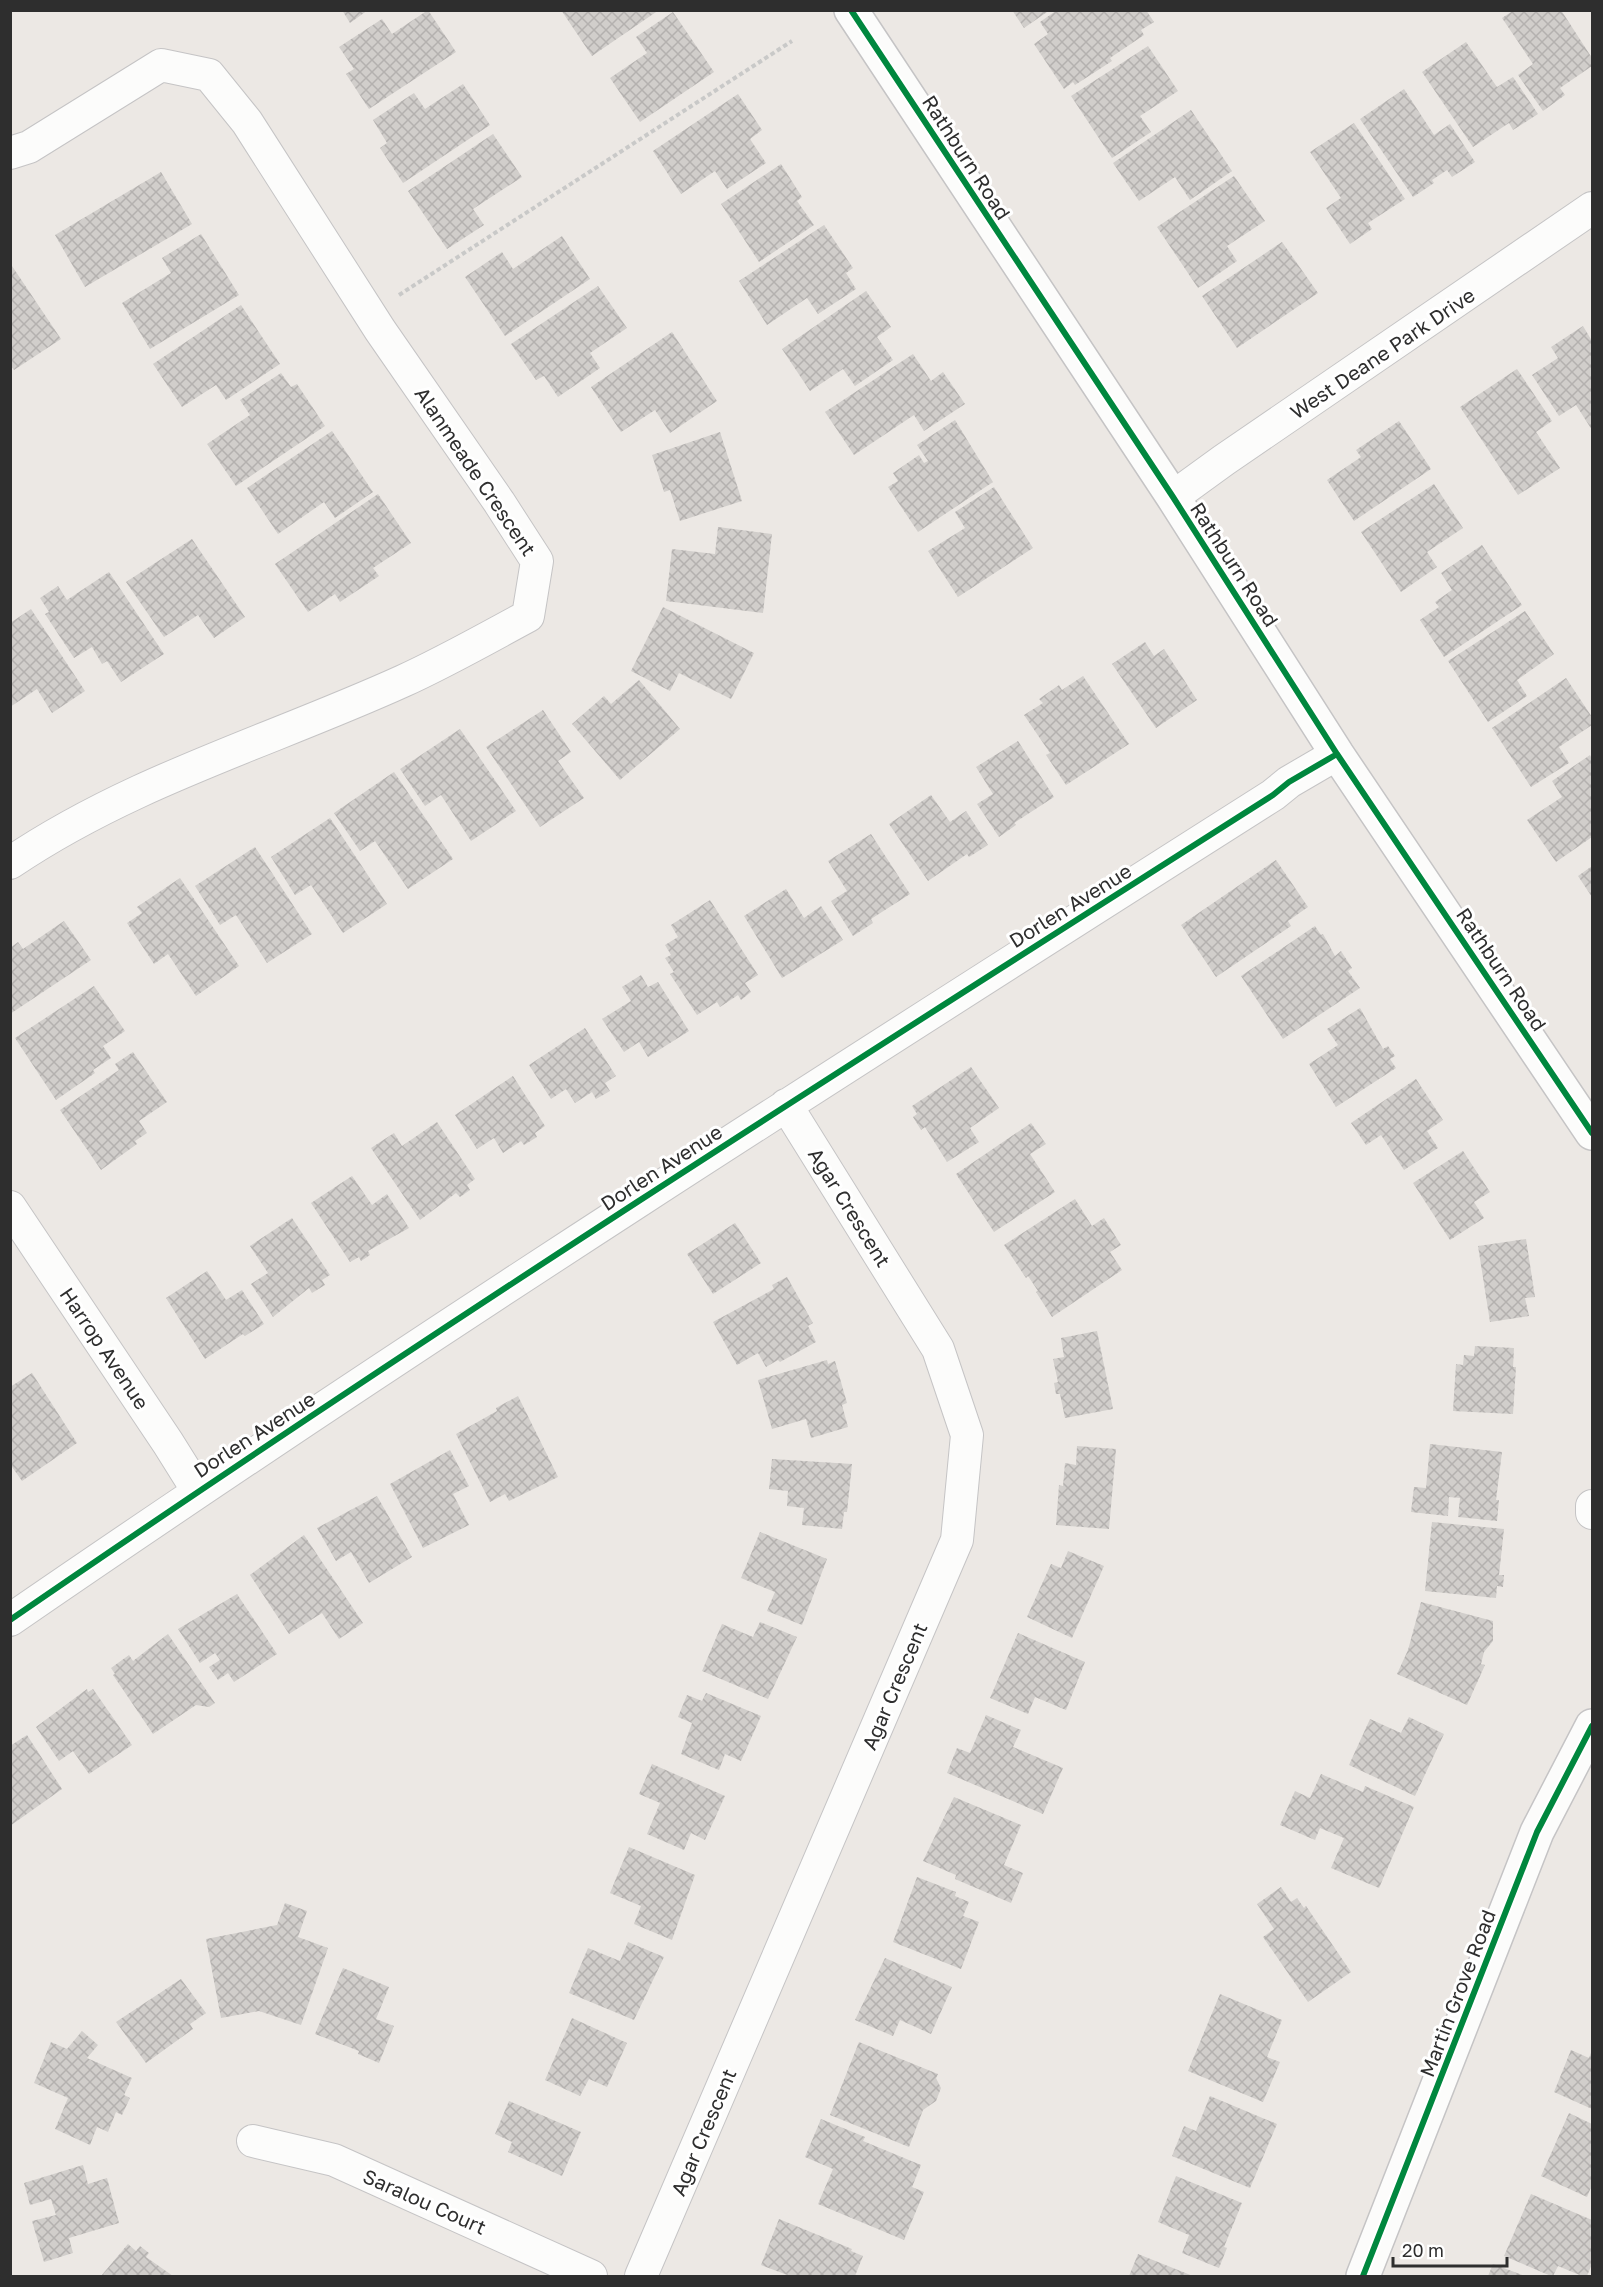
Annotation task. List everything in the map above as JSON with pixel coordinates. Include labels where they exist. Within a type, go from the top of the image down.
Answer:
[{"type":"street","name":"Rathburn Road","points":[[851,10],[1173,497],[1337,754],[1593,1133]]},
{"type":"street","name":"Alanmeade Crescent","points":[[10,153],[30,147],[161,65],[209,75],[247,122],[370,314],[537,561],[528,616],[403,681],[187,770],[93,813],[10,863]]},
{"type":"street","name":"West Deane Park Drive","points":[[1173,497],[1593,208]]},
{"type":"street","name":"Dorlen Avenue","points":[[10,1620],[198,1491],[786,1105],[1273,795],[1288,782],[1337,754]]},
{"type":"street","name":"Agar Crescent","points":[[641,2277],[957,1540],[967,1435],[939,1348],[786,1105]]},
{"type":"street","name":"Harrop Avenue","points":[[10,1207],[198,1491]]},
{"type":"street","name":"Martin Grove Road","points":[[1363,2277],[1538,1832],[1593,1726]]},
{"type":"street","name":"Saralou Court","points":[[253,2140],[334,2160],[591,2277]]},
{"type":"path","points":[[370,314],[792,41]]},
{"type":"building","points":[[342,10],[368,10],[350,23]]},
{"type":"building","points":[[428,10],[456,52],[369,109],[346,74],[354,69],[339,47],[382,19],[392,34]]},
{"type":"building","points":[[561,10],[659,10],[592,56]]},
{"type":"building","points":[[1012,10],[1050,10],[1024,28]]},
{"type":"building","points":[[1057,10],[1146,10],[1154,22],[1141,30],[1144,35],[1110,58],[1112,61],[1075,85],[1073,82],[1064,89],[1034,44],[1048,34],[1040,22]]},
{"type":"building","points":[[1514,10],[1561,10],[1592,58],[1592,66],[1560,88],[1565,95],[1543,111],[1518,75],[1533,64],[1502,18]]},
{"type":"building","points":[[673,12],[714,72],[640,122],[610,78],[647,53],[636,37]]},
{"type":"building","points":[[1466,42],[1497,87],[1513,77],[1538,114],[1513,130],[1509,123],[1473,147],[1422,72]]},
{"type":"building","points":[[1148,46],[1178,91],[1140,116],[1151,132],[1112,158],[1071,96]]},
{"type":"building","points":[[463,84],[490,125],[403,183],[380,148],[387,143],[373,120],[414,93],[425,109]]},
{"type":"building","points":[[1404,89],[1434,135],[1450,124],[1475,162],[1452,177],[1447,170],[1432,180],[1434,183],[1413,197],[1360,119]]},
{"type":"building","points":[[738,94],[762,130],[750,139],[766,163],[727,189],[715,171],[681,194],[653,151]]},
{"type":"building","points":[[1191,110],[1232,171],[1190,200],[1175,177],[1139,201],[1113,163]]},
{"type":"building","points":[[1354,123],[1405,199],[1368,223],[1372,229],[1350,244],[1326,208],[1341,198],[1310,152]]},
{"type":"building","points":[[493,134],[522,177],[473,209],[484,225],[447,249],[408,191]]},
{"type":"building","points":[[781,164],[802,197],[797,201],[814,225],[759,262],[721,204]]},
{"type":"building","points":[[161,172],[192,224],[85,287],[55,235]]},
{"type":"building","points":[[1234,176],[1265,221],[1227,246],[1237,261],[1198,288],[1157,227]]},
{"type":"building","points":[[824,225],[853,268],[846,273],[856,289],[818,314],[807,298],[767,325],[739,281]]},
{"type":"building","points":[[201,234],[239,295],[150,349],[122,303],[171,273],[162,258]]},
{"type":"building","points":[[562,236],[590,279],[505,336],[465,277],[502,252],[513,269]]},
{"type":"building","points":[[1282,242],[1318,293],[1237,348],[1202,296]]},
{"type":"building","points":[[10,263],[61,339],[14,370],[10,365]]},
{"type":"building","points":[[598,286],[627,328],[590,353],[600,368],[558,397],[544,376],[536,380],[511,344]]},
{"type":"building","points":[[866,291],[891,327],[877,337],[893,360],[855,386],[843,369],[810,391],[782,349]]},
{"type":"building","points":[[241,305],[280,364],[226,400],[216,385],[182,407],[153,364]]},
{"type":"building","points":[[1583,326],[1592,341],[1592,430],[1576,405],[1559,416],[1532,375],[1558,358],[1551,347]]},
{"type":"building","points":[[672,332],[717,401],[670,433],[655,410],[621,432],[591,387]]},
{"type":"building","points":[[913,354],[931,381],[943,372],[965,404],[924,431],[914,415],[854,455],[825,412]]},
{"type":"building","points":[[1517,369],[1552,421],[1536,432],[1560,468],[1518,495],[1460,407]]},
{"type":"building","points":[[281,373],[291,387],[297,384],[325,426],[236,486],[207,444],[250,415],[240,400]]},
{"type":"building","points":[[955,420],[993,482],[918,532],[888,487],[898,481],[893,473],[919,455],[924,463],[928,461],[917,445]]},
{"type":"building","points":[[1399,421],[1431,469],[1354,521],[1327,480],[1361,457],[1356,450]]},
{"type":"building","points":[[332,431],[373,492],[335,518],[324,502],[278,534],[247,488]]},
{"type":"building","points":[[720,432],[742,501],[680,521],[670,490],[664,492],[652,455]]},
{"type":"building","points":[[1434,484],[1463,528],[1427,552],[1437,567],[1401,592],[1361,532]]},
{"type":"building","points":[[994,487],[1033,548],[958,597],[928,551],[965,528],[955,512]]},
{"type":"building","points":[[378,494],[411,543],[373,568],[379,576],[340,602],[335,594],[308,612],[275,564]]},
{"type":"building","points":[[718,527],[772,534],[763,613],[666,601],[672,549],[715,554]]},
{"type":"building","points":[[192,539],[245,617],[214,638],[198,615],[164,637],[126,582]]},
{"type":"building","points":[[1482,545],[1522,605],[1444,657],[1420,620],[1439,607],[1435,602],[1452,590],[1441,573]]},
{"type":"building","points":[[109,572],[164,654],[121,682],[107,661],[102,664],[92,647],[74,658],[45,614],[49,612],[40,598],[58,586],[67,600]]},
{"type":"building","points":[[663,607],[754,653],[731,699],[679,673],[670,691],[631,671]]},
{"type":"building","points":[[31,609],[85,691],[52,713],[37,689],[10,707],[10,623]]},
{"type":"building","points":[[1525,611],[1554,654],[1517,680],[1527,696],[1488,722],[1448,661]]},
{"type":"building","points":[[1145,642],[1154,656],[1164,649],[1197,700],[1156,728],[1112,664]]},
{"type":"building","points":[[1083,676],[1129,744],[1066,785],[1046,755],[1050,753],[1024,715],[1043,703],[1039,699],[1059,685],[1062,690]]},
{"type":"building","points":[[1566,678],[1592,717],[1592,725],[1559,747],[1569,763],[1531,787],[1492,728]]},
{"type":"building","points":[[639,680],[680,729],[620,780],[572,724],[604,696],[611,704]]},
{"type":"building","points":[[543,710],[571,752],[558,761],[584,798],[540,827],[486,747]]},
{"type":"building","points":[[460,729],[516,811],[471,841],[441,795],[425,806],[400,769]]},
{"type":"building","points":[[1018,741],[1054,797],[1014,823],[1016,825],[999,837],[977,804],[993,794],[976,767]]},
{"type":"building","points":[[1590,755],[1592,759],[1592,837],[1556,862],[1527,820],[1562,797],[1552,781]]},
{"type":"building","points":[[394,772],[453,859],[408,889],[375,841],[360,851],[334,813]]},
{"type":"building","points":[[931,795],[950,822],[966,811],[988,845],[969,857],[967,854],[928,881],[889,824]]},
{"type":"building","points":[[330,818],[387,904],[343,933],[311,885],[295,895],[271,857]]},
{"type":"building","points":[[871,834],[910,894],[871,919],[873,923],[853,936],[831,901],[847,891],[828,861]]},
{"type":"building","points":[[255,847],[312,934],[267,963],[236,915],[220,925],[195,886]]},
{"type":"building","points":[[1276,860],[1308,907],[1288,921],[1291,926],[1216,977],[1181,925]]},
{"type":"building","points":[[1592,866],[1592,897],[1578,876]]},
{"type":"building","points":[[180,878],[239,966],[196,996],[168,954],[154,964],[127,923],[142,913],[137,907]]},
{"type":"building","points":[[786,889],[804,918],[821,906],[843,940],[782,978],[744,916]]},
{"type":"building","points":[[710,900],[758,975],[745,983],[751,992],[741,1000],[738,995],[720,1007],[717,1002],[697,1015],[670,974],[674,972],[665,958],[671,955],[665,945],[678,937],[671,925]]},
{"type":"building","points":[[64,921],[91,960],[10,1014],[10,948],[18,942],[23,949]]},
{"type":"building","points":[[1315,926],[1321,935],[1323,934],[1335,956],[1341,951],[1352,968],[1348,971],[1360,988],[1283,1039],[1241,976]]},
{"type":"building","points":[[641,975],[648,987],[658,982],[689,1031],[648,1057],[639,1042],[624,1052],[602,1019],[631,1001],[622,987]]},
{"type":"building","points":[[94,986],[125,1031],[103,1046],[111,1058],[93,1070],[95,1073],[56,1100],[15,1038]]},
{"type":"building","points":[[1360,1008],[1383,1049],[1388,1046],[1395,1056],[1390,1059],[1396,1068],[1336,1107],[1309,1064],[1338,1045],[1327,1029]]},
{"type":"building","points":[[585,1028],[616,1076],[605,1083],[610,1091],[596,1099],[592,1092],[575,1103],[566,1089],[551,1099],[529,1065]]},
{"type":"building","points":[[133,1052],[167,1102],[139,1121],[147,1133],[135,1141],[137,1144],[101,1170],[60,1110],[119,1070],[115,1064]]},
{"type":"building","points":[[971,1067],[999,1108],[970,1128],[979,1142],[947,1162],[925,1127],[921,1130],[913,1117],[917,1114],[912,1106]]},
{"type":"building","points":[[513,1076],[545,1126],[535,1133],[537,1137],[524,1145],[521,1141],[503,1153],[494,1138],[477,1149],[455,1115]]},
{"type":"building","points":[[1416,1079],[1443,1120],[1427,1131],[1438,1148],[1404,1170],[1381,1135],[1366,1145],[1351,1123]]},
{"type":"building","points":[[437,1122],[475,1179],[467,1185],[470,1190],[460,1197],[456,1193],[420,1220],[371,1148],[394,1133],[402,1146]]},
{"type":"building","points":[[1031,1123],[1046,1144],[1030,1154],[1055,1192],[994,1232],[956,1174]]},
{"type":"building","points":[[1463,1151],[1490,1192],[1474,1202],[1484,1218],[1450,1240],[1413,1183]]},
{"type":"building","points":[[352,1176],[372,1205],[387,1194],[409,1228],[368,1251],[370,1255],[361,1261],[359,1257],[350,1262],[311,1203]]},
{"type":"building","points":[[1075,1199],[1092,1226],[1104,1218],[1121,1245],[1110,1252],[1122,1270],[1052,1317],[1028,1276],[1026,1278],[1004,1245]]},
{"type":"building","points":[[292,1218],[330,1275],[322,1280],[325,1285],[312,1293],[309,1288],[273,1317],[251,1284],[268,1273],[250,1246]]},
{"type":"building","points":[[735,1223],[761,1263],[713,1294],[687,1254]]},
{"type":"building","points":[[1526,1239],[1535,1297],[1525,1298],[1529,1316],[1490,1322],[1478,1246]]},
{"type":"building","points":[[207,1271],[226,1300],[242,1290],[264,1324],[245,1336],[243,1334],[205,1359],[166,1298]]},
{"type":"building","points":[[787,1277],[813,1323],[808,1326],[816,1342],[766,1367],[758,1353],[737,1365],[713,1322],[774,1289],[772,1285]]},
{"type":"building","points":[[1097,1331],[1113,1409],[1065,1418],[1060,1394],[1056,1394],[1054,1383],[1058,1382],[1053,1359],[1064,1357],[1061,1338]]},
{"type":"building","points":[[1475,1346],[1514,1348],[1513,1367],[1516,1367],[1513,1414],[1453,1411],[1456,1364],[1463,1365],[1464,1355],[1474,1356]]},
{"type":"building","points":[[827,1360],[828,1364],[835,1361],[847,1403],[842,1405],[848,1427],[811,1438],[806,1419],[772,1429],[758,1380]]},
{"type":"building","points":[[32,1373],[77,1443],[22,1481],[10,1464],[10,1387]]},
{"type":"building","points":[[518,1396],[558,1477],[509,1501],[505,1494],[490,1502],[456,1434],[497,1411],[496,1408]]},
{"type":"building","points":[[1430,1444],[1502,1452],[1496,1500],[1499,1500],[1497,1521],[1458,1517],[1460,1498],[1449,1497],[1448,1516],[1411,1512],[1414,1487],[1426,1488]]},
{"type":"building","points":[[1077,1446],[1116,1449],[1109,1529],[1056,1525],[1059,1485],[1063,1486],[1065,1463],[1076,1465]]},
{"type":"building","points":[[450,1450],[469,1486],[453,1494],[469,1525],[423,1548],[390,1484]]},
{"type":"building","points":[[772,1459],[852,1464],[847,1512],[844,1512],[842,1529],[802,1525],[804,1508],[787,1506],[788,1491],[769,1489]]},
{"type":"building","points":[[377,1496],[412,1557],[369,1583],[351,1552],[336,1561],[317,1528]]},
{"type":"building","points":[[1432,1522],[1504,1529],[1499,1575],[1504,1575],[1503,1587],[1497,1586],[1496,1598],[1425,1591]]},
{"type":"building","points":[[760,1532],[827,1559],[802,1625],[767,1611],[775,1592],[741,1578]]},
{"type":"building","points":[[304,1535],[363,1623],[339,1639],[322,1613],[289,1634],[250,1575]]},
{"type":"building","points":[[1068,1551],[1104,1566],[1072,1638],[1027,1617],[1051,1564],[1061,1568]]},
{"type":"building","points":[[237,1594],[277,1654],[234,1682],[228,1673],[218,1680],[209,1667],[220,1660],[215,1653],[200,1663],[178,1629]]},
{"type":"building","points":[[1421,1602],[1493,1621],[1493,1641],[1484,1652],[1481,1664],[1485,1665],[1467,1705],[1397,1674],[1408,1650]]},
{"type":"building","points":[[760,1622],[797,1637],[768,1699],[702,1671],[722,1624],[753,1637]]},
{"type":"building","points":[[1018,1633],[1085,1662],[1066,1710],[1035,1697],[1028,1714],[990,1698]]},
{"type":"building","points":[[168,1634],[215,1703],[209,1707],[196,1705],[153,1734],[113,1675],[115,1674],[111,1668],[129,1655],[133,1661]]},
{"type":"building","points":[[87,1689],[88,1692],[93,1689],[132,1745],[89,1774],[73,1751],[59,1761],[36,1727]]},
{"type":"building","points":[[706,1693],[761,1716],[741,1761],[725,1754],[719,1770],[681,1754],[692,1723],[678,1717],[687,1695],[702,1701]]},
{"type":"building","points":[[986,1715],[1021,1730],[1013,1747],[1063,1768],[1043,1814],[947,1773],[957,1748],[970,1753]]},
{"type":"building","points":[[1409,1717],[1444,1734],[1415,1796],[1349,1765],[1370,1719],[1401,1733]]},
{"type":"building","points":[[27,1735],[62,1789],[10,1826],[10,1746]]},
{"type":"building","points":[[652,1764],[725,1796],[705,1840],[691,1833],[684,1850],[647,1834],[660,1803],[639,1794]]},
{"type":"building","points":[[1321,1774],[1363,1792],[1365,1786],[1414,1807],[1379,1888],[1331,1868],[1344,1838],[1320,1828],[1315,1840],[1280,1825],[1295,1791],[1310,1798]]},
{"type":"building","points":[[954,1797],[1021,1825],[1004,1865],[1023,1873],[1011,1903],[955,1879],[956,1875],[923,1861]]},
{"type":"building","points":[[629,1847],[695,1875],[672,1940],[634,1924],[641,1906],[610,1893]]},
{"type":"building","points":[[917,1877],[956,1892],[955,1896],[969,1902],[963,1916],[979,1922],[961,1969],[893,1942]]},
{"type":"building","points":[[1281,1887],[1291,1902],[1297,1898],[1304,1908],[1306,1906],[1351,1972],[1308,2002],[1263,1937],[1274,1929],[1257,1904]]},
{"type":"building","points":[[285,1903],[307,1911],[298,1937],[328,1948],[301,2025],[259,2011],[221,2018],[206,1939],[277,1925]]},
{"type":"building","points":[[628,1942],[664,1957],[634,2020],[569,1993],[588,1948],[620,1961]]},
{"type":"building","points":[[885,1958],[952,1987],[931,2034],[900,2020],[893,2036],[855,2020]]},
{"type":"building","points":[[343,1968],[389,1987],[376,2019],[394,2026],[379,2063],[358,2054],[359,2051],[315,2034]]},
{"type":"building","points":[[181,1979],[206,2013],[190,2024],[193,2029],[146,2063],[116,2022]]},
{"type":"building","points":[[1220,1994],[1282,2020],[1267,2057],[1280,2062],[1263,2102],[1188,2071]]},
{"type":"building","points":[[572,2018],[627,2043],[607,2087],[589,2079],[580,2096],[545,2080]]},
{"type":"building","points":[[82,2031],[98,2045],[87,2058],[132,2078],[124,2095],[130,2098],[122,2115],[116,2112],[108,2132],[97,2127],[90,2145],[55,2129],[68,2098],[34,2083],[51,2042],[67,2049]]},
{"type":"building","points":[[859,2042],[938,2074],[936,2078],[941,2088],[936,2101],[923,2110],[909,2147],[830,2115]]},
{"type":"building","points":[[1571,2050],[1589,2058],[1592,2050],[1592,2109],[1554,2092]]},
{"type":"building","points":[[1210,2096],[1277,2124],[1250,2188],[1172,2156],[1184,2126],[1196,2131]]},
{"type":"building","points":[[509,2101],[581,2132],[562,2176],[508,2152],[512,2142],[495,2134]]},
{"type":"building","points":[[1569,2113],[1592,2124],[1592,2185],[1587,2197],[1541,2176]]},
{"type":"building","points":[[821,2119],[865,2137],[863,2141],[921,2165],[912,2187],[924,2192],[904,2240],[818,2204],[833,2169],[805,2157]]},
{"type":"building","points":[[83,2165],[88,2184],[107,2178],[119,2223],[69,2238],[73,2253],[44,2262],[32,2221],[56,2215],[51,2199],[30,2205],[24,2183]]},
{"type":"building","points":[[1176,2176],[1242,2203],[1224,2247],[1227,2248],[1219,2268],[1182,2253],[1189,2235],[1158,2222]]},
{"type":"building","points":[[1531,2194],[1592,2220],[1592,2264],[1587,2276],[1558,2266],[1551,2276],[1504,2256]]},
{"type":"building","points":[[779,2219],[852,2249],[851,2251],[863,2256],[855,2276],[790,2276],[761,2265]]},
{"type":"building","points":[[128,2244],[136,2251],[140,2246],[149,2253],[146,2257],[173,2276],[101,2276]]},
{"type":"building","points":[[1138,2254],[1193,2276],[1129,2276]]},
{"type":"building","points":[[1493,2264],[1525,2276],[1488,2276]]},
{"type":"cycle path","points":[[851,10],[1173,497],[1337,754],[1592,1133]]},
{"type":"cycle path","points":[[10,1620],[479,1305],[1273,795],[1289,782],[1337,754]]},
{"type":"cycle path","points":[[1363,2276],[1537,1832],[1592,1726]]}]
